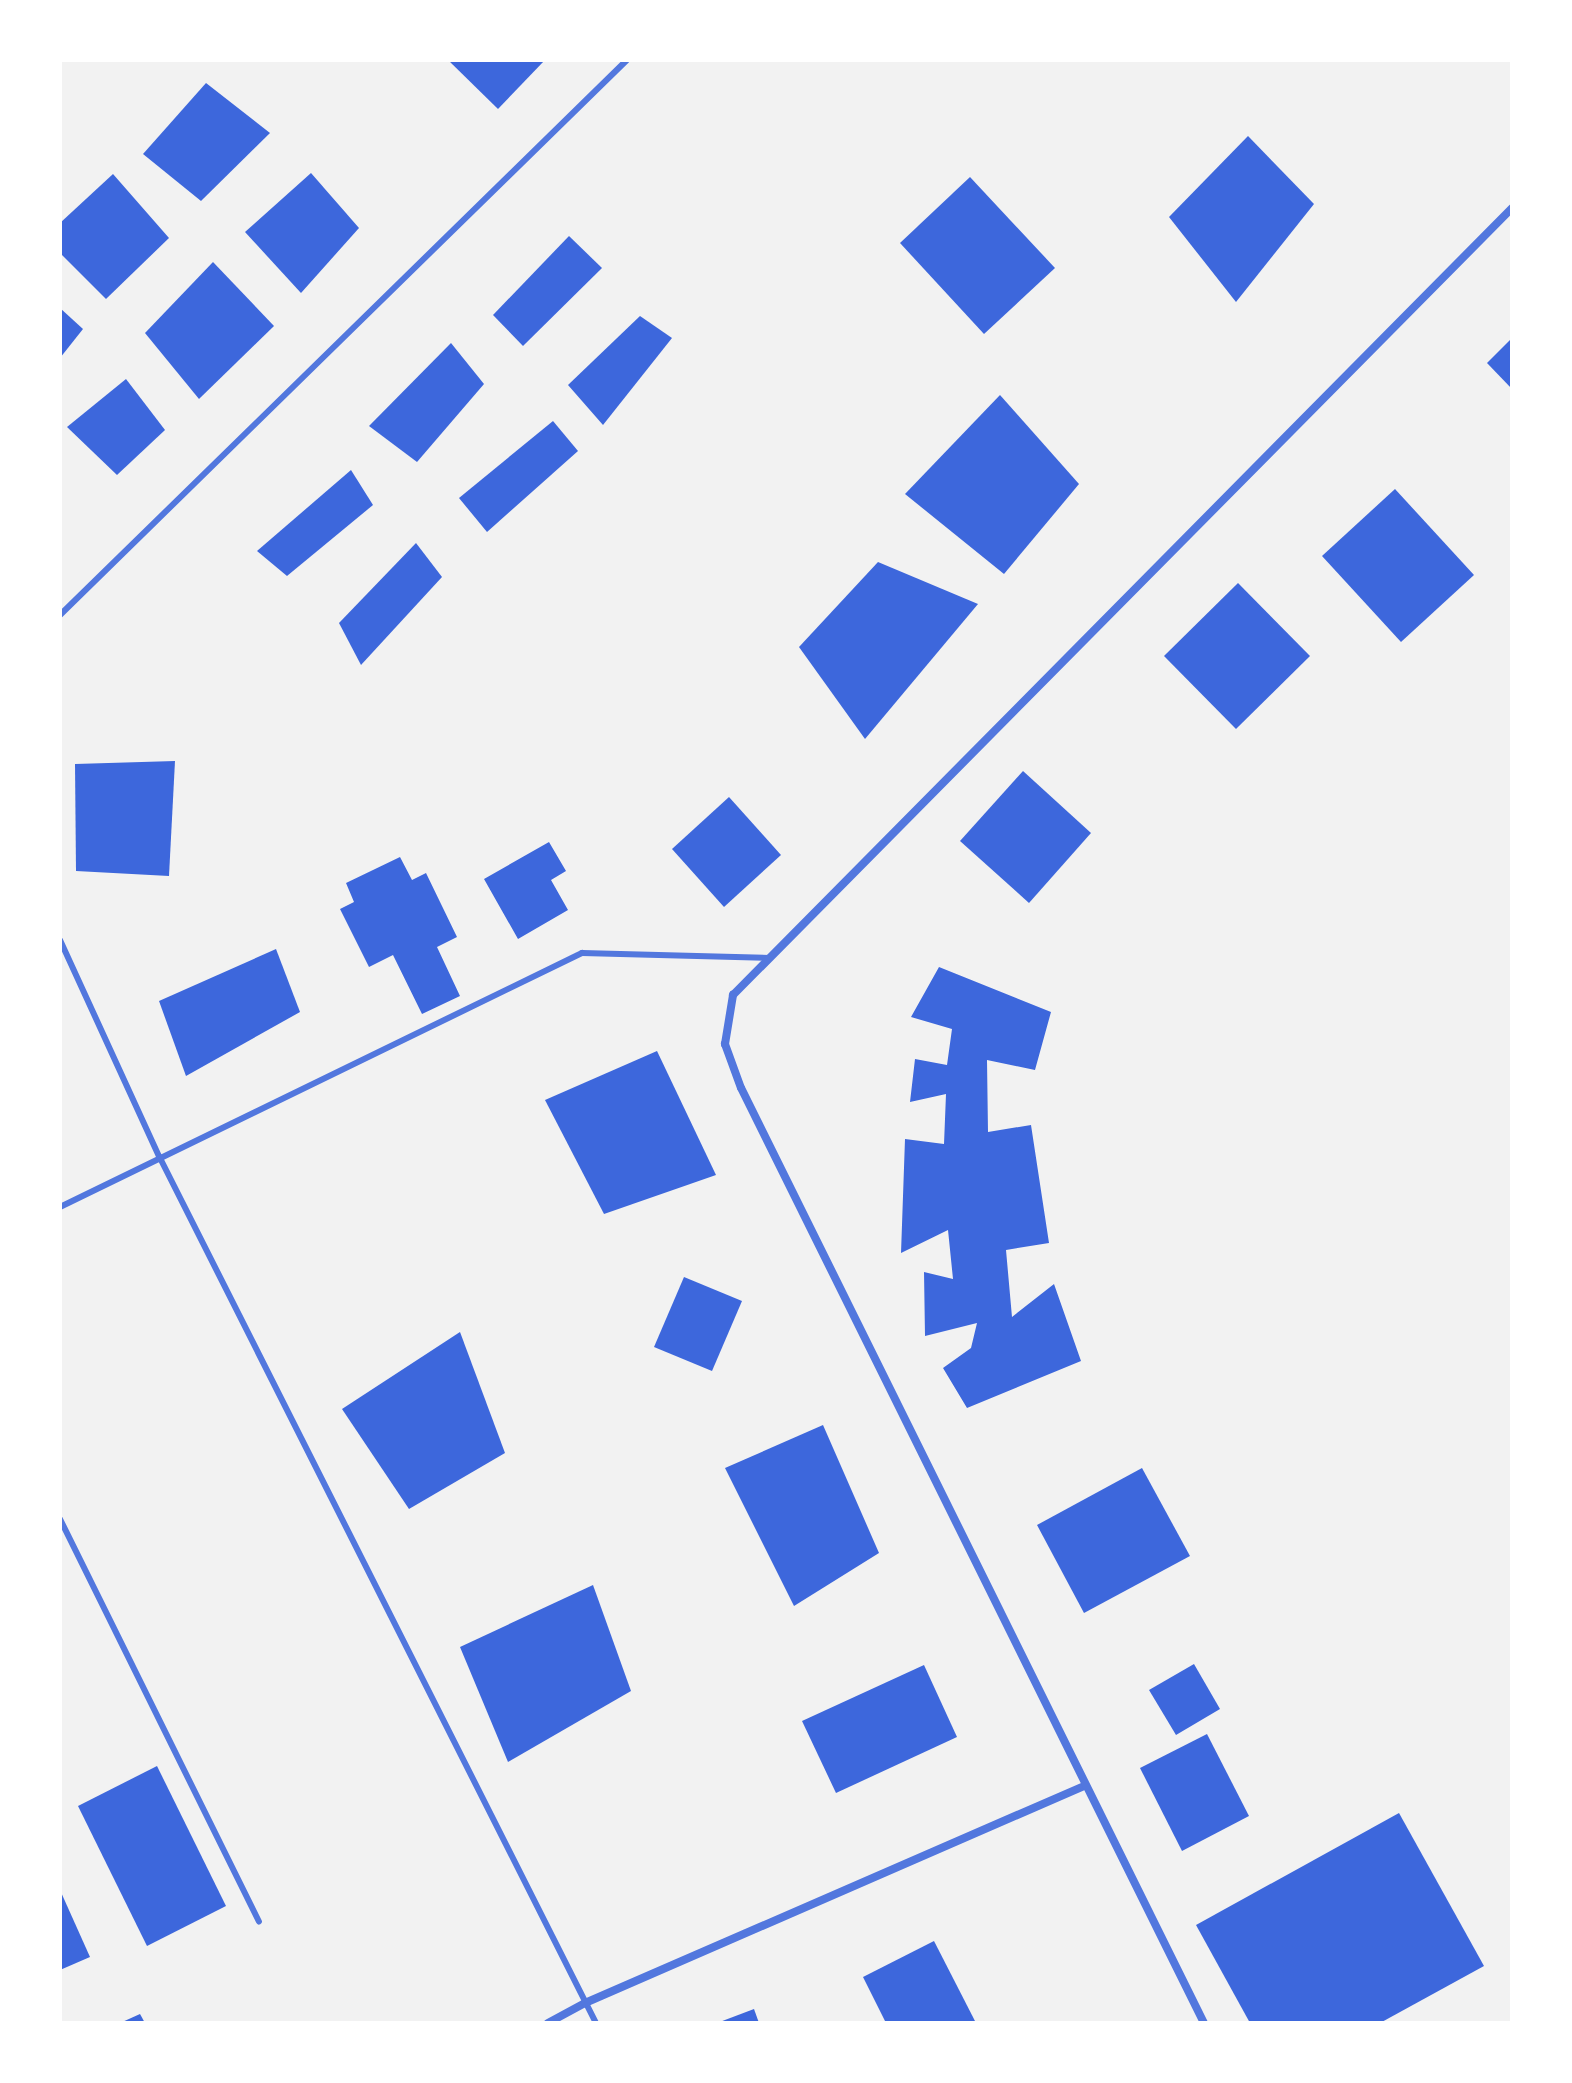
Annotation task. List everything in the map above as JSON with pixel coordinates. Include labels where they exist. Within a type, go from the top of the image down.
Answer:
[{"type":"street","points":[[1204,2023],[741,1088],[725,1044],[733,995],[1512,208]]},
{"type":"street","points":[[548,2023],[585,2003],[1084,1786]]},
{"type":"lane","points":[[60,615],[627,60]]},
{"type":"lane","points":[[60,940],[159,1156],[596,2023]]},
{"type":"lane","points":[[60,1207],[159,1156],[582,953],[770,958]]},
{"type":"lane","points":[[60,1519],[259,1921]]},
{"type":"building","points":[[448,60],[545,60],[498,109]]},
{"type":"building","points":[[206,83],[270,133],[201,201],[143,154]]},
{"type":"building","points":[[1248,136],[1314,204],[1236,302],[1169,217]]},
{"type":"building","points":[[311,173],[359,228],[301,293],[245,232]]},
{"type":"building","points":[[113,174],[169,238],[106,299],[60,253],[60,223]]},
{"type":"building","points":[[970,177],[1055,268],[984,334],[900,243]]},
{"type":"building","points":[[569,236],[602,268],[523,346],[493,315]]},
{"type":"building","points":[[213,262],[274,326],[199,399],[145,333]]},
{"type":"building","points":[[60,308],[83,329],[60,358]]},
{"type":"building","points":[[640,316],[672,338],[603,425],[568,385]]},
{"type":"building","points":[[1512,338],[1512,389],[1487,363]]},
{"type":"building","points":[[451,343],[484,384],[417,462],[369,426]]},
{"type":"building","points":[[126,379],[165,430],[117,475],[67,427]]},
{"type":"building","points":[[1000,395],[1079,484],[1004,574],[905,494]]},
{"type":"building","points":[[553,421],[578,451],[487,532],[459,498]]},
{"type":"building","points":[[351,470],[373,505],[287,576],[257,551]]},
{"type":"building","points":[[1395,489],[1474,575],[1401,642],[1322,556]]},
{"type":"building","points":[[416,543],[442,577],[361,665],[339,623]]},
{"type":"building","points":[[878,562],[978,604],[865,739],[799,647]]},
{"type":"building","points":[[1238,583],[1310,656],[1236,729],[1164,656]]},
{"type":"building","points":[[175,761],[169,876],[76,871],[75,764]]},
{"type":"building","points":[[1023,771],[1091,833],[1029,903],[960,841]]},
{"type":"building","points":[[729,797],[781,855],[724,907],[672,849]]},
{"type":"building","points":[[549,842],[566,871],[551,880],[568,910],[518,939],[484,879]]},
{"type":"building","points":[[400,857],[412,880],[426,873],[457,937],[437,947],[460,996],[422,1014],[393,955],[369,967],[340,909],[354,902],[346,883]]},
{"type":"building","points":[[276,949],[300,1012],[186,1076],[159,1001]]},
{"type":"building","points":[[939,967],[1051,1012],[1035,1070],[987,1060],[988,1132],[1031,1125],[1049,1243],[1006,1250],[1012,1317],[1054,1284],[1081,1361],[967,1408],[943,1368],[971,1348],[977,1323],[925,1336],[924,1272],[953,1279],[948,1230],[901,1253],[905,1139],[944,1144],[946,1094],[910,1102],[915,1059],[947,1065],[952,1029],[911,1017]]},
{"type":"building","points":[[657,1051],[716,1175],[604,1214],[545,1100]]},
{"type":"building","points":[[684,1277],[742,1301],[712,1371],[654,1347]]},
{"type":"building","points":[[460,1332],[505,1453],[409,1509],[342,1409]]},
{"type":"building","points":[[823,1425],[879,1553],[794,1606],[725,1468]]},
{"type":"building","points":[[1142,1468],[1190,1556],[1084,1613],[1037,1525]]},
{"type":"building","points":[[593,1585],[631,1691],[508,1762],[460,1647]]},
{"type":"building","points":[[1194,1664],[1220,1709],[1176,1735],[1149,1690]]},
{"type":"building","points":[[924,1665],[957,1737],[836,1793],[802,1721]]},
{"type":"building","points":[[1207,1734],[1249,1816],[1182,1851],[1140,1768]]},
{"type":"building","points":[[157,1766],[226,1906],[147,1946],[78,1806]]},
{"type":"building","points":[[1399,1813],[1484,1966],[1380,2023],[1250,2023],[1196,1925]]},
{"type":"building","points":[[60,1890],[90,1957],[60,1970]]},
{"type":"building","points":[[934,1941],[976,2023],[886,2023],[863,1977]]},
{"type":"building","points":[[754,2009],[759,2023],[717,2023]]},
{"type":"building","points":[[140,2014],[145,2023],[120,2023]]}]
